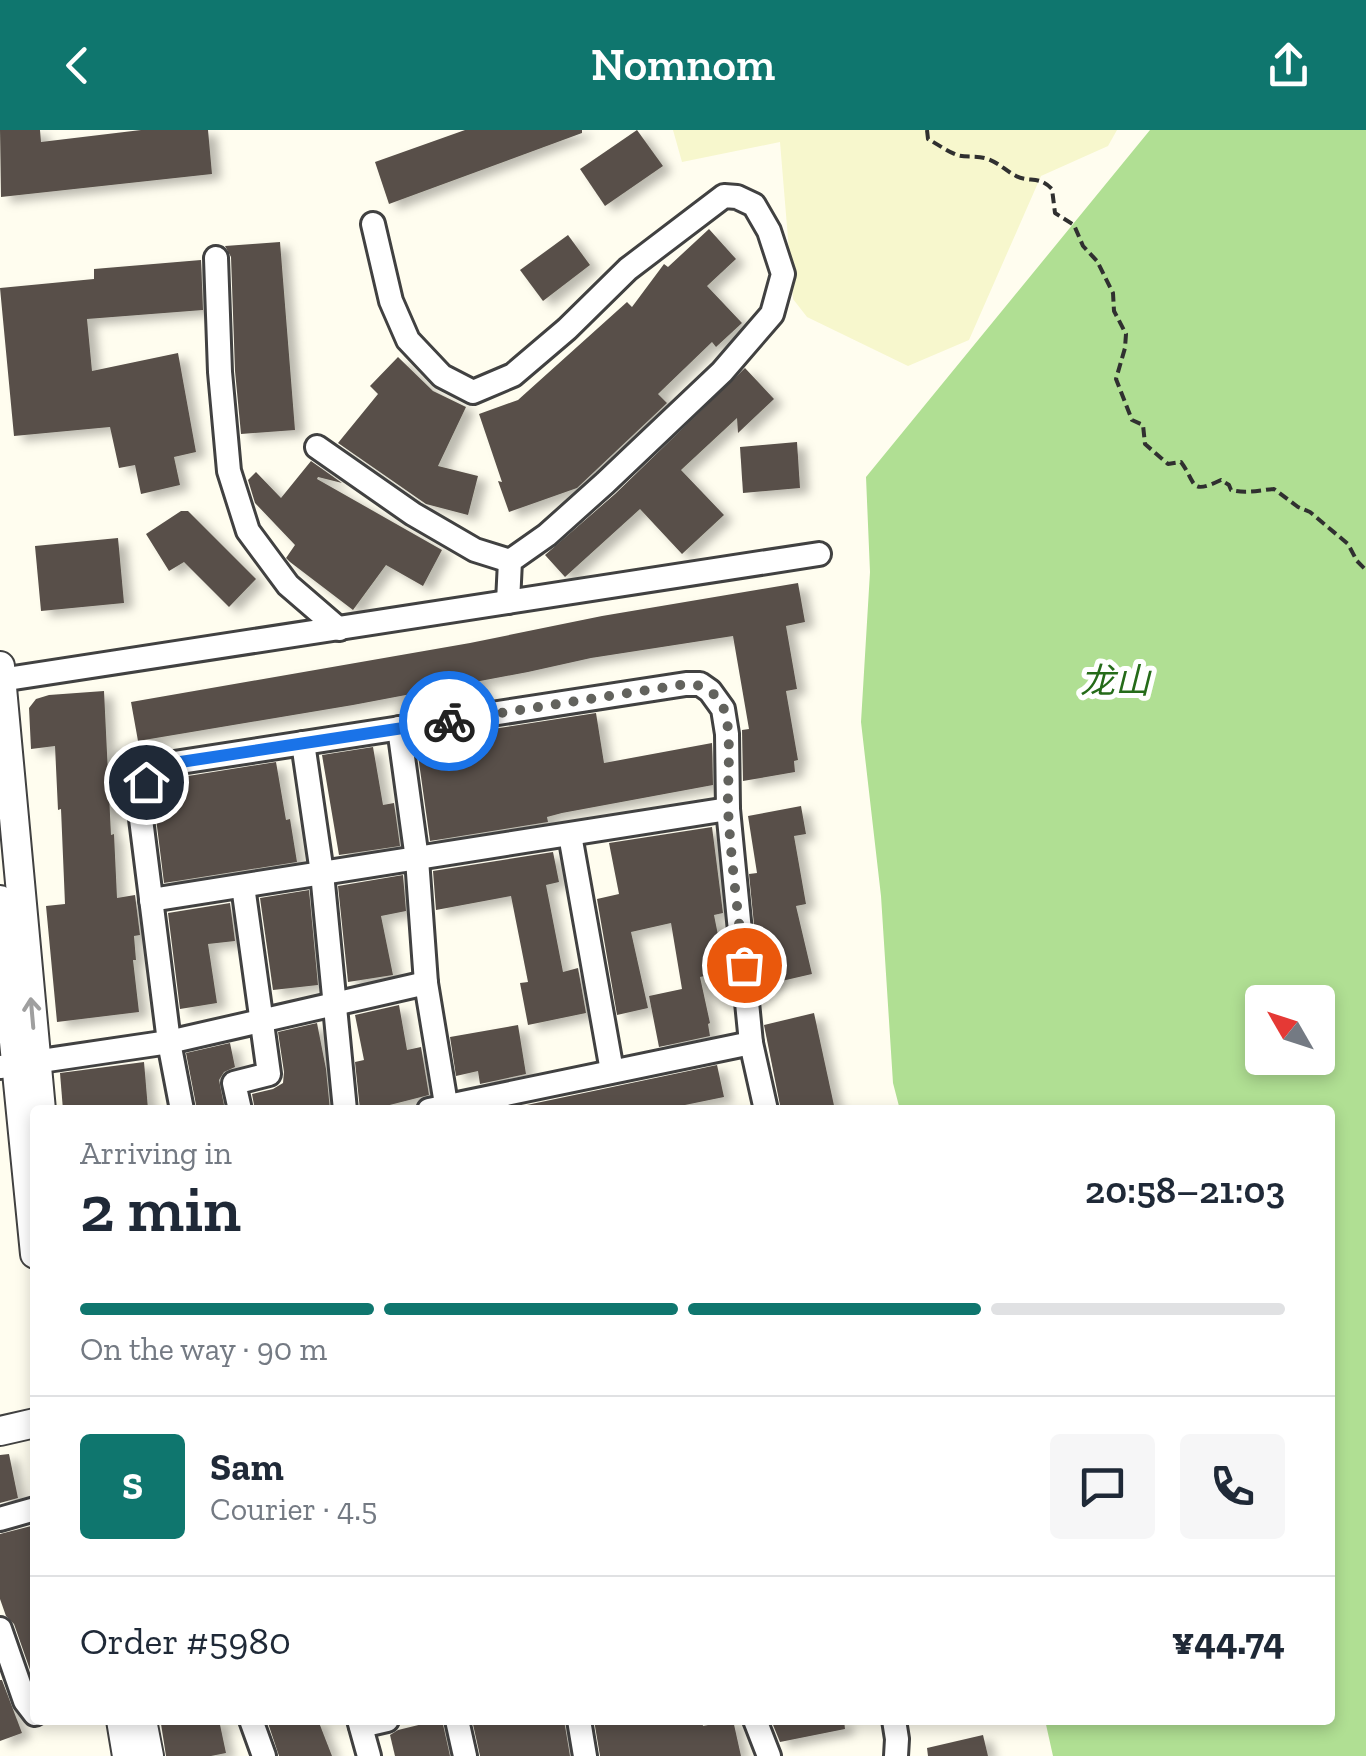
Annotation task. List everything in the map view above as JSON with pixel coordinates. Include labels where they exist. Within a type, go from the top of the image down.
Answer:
[{"type":"street","points":[[373,224],[391,301],[408,340],[442,376],[473,392],[514,375],[628,269],[724,196],[737,196],[754,205],[769,231],[783,274],[772,314],[722,372],[605,483],[547,535],[510,561]]},
{"type":"street","points":[[216,258],[229,471],[248,531],[288,585],[338,629]]},
{"type":"street","points":[[317,448],[413,514],[474,550],[510,561]]},
{"type":"street","points":[[1,680],[819,554]]},
{"type":"street","points":[[508,602],[510,561]]},
{"type":"street","points":[[0,666],[17,1065],[38,1105]]},
{"type":"street","points":[[181,1105],[169,1042],[140,811],[140,796],[146,782],[159,769],[174,763],[700,684],[724,708],[728,809],[751,1043],[765,1105]]},
{"type":"street","points":[[399,728],[417,859],[441,1105]]},
{"type":"street","points":[[302,744],[322,874],[345,1105]]},
{"type":"street","points":[[150,900],[728,809]]},
{"type":"street","points":[[570,835],[612,1071]]},
{"type":"street","points":[[239,1105],[234,1083],[268,1074],[243,886]]},
{"type":"street","points":[[0,900],[30,1202]]},
{"type":"street","points":[[17,1065],[169,1042],[426,983]]},
{"type":"street","points":[[459,1105],[751,1043]]},
{"type":"street","points":[[0,1431],[30,1424]]},
{"type":"street","points":[[0,1519],[30,1511]]},
{"type":"street","points":[[0,1629],[30,1708]]},
{"type":"street","points":[[122,1725],[127,1756]]},
{"type":"street","points":[[143,1725],[149,1756]]},
{"type":"street","points":[[254,1725],[264,1756]]},
{"type":"street","points":[[361,1725],[369,1756]]},
{"type":"street","points":[[458,1725],[465,1756]]},
{"type":"street","points":[[579,1725],[585,1756]]},
{"type":"street","points":[[756,1725],[770,1756]]},
{"type":"street","points":[[895,1725],[896,1756]]},
{"type":"path","points":[[927,130],[928,140],[956,154],[995,161],[1018,178],[1041,180],[1052,189],[1056,213],[1074,225],[1113,293],[1114,308],[1126,334],[1116,381],[1132,420],[1143,425],[1150,450],[1168,464],[1181,462],[1196,487],[1205,488],[1221,480],[1239,492],[1274,489],[1310,512],[1348,544],[1366,570]]},
{"type":"green space","points":[[673,130],[1117,130],[1108,146],[1041,176],[969,340],[908,366],[807,317],[793,299],[780,142],[682,162]]},
{"type":"green space","name":"龙山","points":[[1150,130],[1366,130],[1366,1756],[1053,1756],[1046,1725],[1335,1725],[1335,1105],[899,1105],[893,1083],[881,896],[861,722],[870,572],[866,477]]},
{"type":"building","points":[[0,130],[40,130],[41,142],[141,130],[208,130],[212,174],[1,197]]},
{"type":"building","points":[[465,130],[582,133],[389,204],[375,162]]},
{"type":"building","points":[[637,130],[663,166],[605,206],[580,169]]},
{"type":"building","points":[[709,229],[736,259],[707,286],[742,323],[716,347],[712,342],[658,394],[667,403],[577,488],[509,512],[479,414],[518,400],[627,302],[632,307],[664,264],[668,267]]},
{"type":"building","points":[[568,235],[590,265],[543,301],[520,270]]},
{"type":"building","points":[[280,242],[295,430],[241,434],[231,257],[225,246]]},
{"type":"building","points":[[201,260],[203,310],[87,319],[92,371],[178,353],[196,452],[174,457],[180,485],[141,494],[135,465],[119,468],[110,427],[14,436],[0,288],[94,279],[94,269]]},
{"type":"building","points":[[398,357],[433,391],[466,407],[438,466],[478,476],[468,515],[426,504],[338,443],[378,394],[370,386]]},
{"type":"building","points":[[745,368],[774,399],[738,433],[737,418],[681,470],[724,515],[682,554],[640,509],[565,577],[545,555],[615,494]]},
{"type":"building","points":[[797,442],[800,488],[743,493],[740,447]]},
{"type":"building","points":[[311,461],[342,483],[317,479],[442,550],[423,586],[386,565],[353,610],[286,558],[295,545],[255,503],[248,480],[256,472],[281,498]]},
{"type":"building","points":[[181,511],[188,511],[256,579],[229,607],[184,562],[169,571],[146,534]]},
{"type":"building","points":[[118,538],[124,603],[41,611],[35,546]]},
{"type":"building","points":[[798,583],[805,622],[786,626],[797,689],[786,691],[798,760],[794,761],[795,772],[743,781],[742,730],[749,729],[733,636],[591,658],[353,705],[138,741],[131,702]]},
{"type":"building","points":[[104,691],[117,898],[135,895],[140,935],[134,936],[133,960],[139,1012],[57,1022],[46,906],[65,904],[61,809],[58,810],[55,746],[31,749],[29,708],[36,699],[49,695]]},
{"type":"building","points":[[596,713],[604,763],[712,743],[713,785],[562,813],[547,817],[548,822],[430,841],[416,741]]},
{"type":"building","points":[[373,747],[383,805],[394,803],[400,846],[339,855],[322,755]]},
{"type":"building","points":[[276,762],[297,862],[164,883],[155,810],[164,786],[188,776]]},
{"type":"building","points":[[801,806],[806,834],[794,836],[806,904],[796,906],[812,974],[760,986],[749,874],[757,873],[748,816]]},
{"type":"building","points":[[712,827],[723,913],[714,915],[729,971],[700,977],[710,1036],[659,1047],[649,996],[682,989],[671,923],[631,932],[648,1008],[617,1015],[597,899],[619,894],[609,843]]},
{"type":"building","points":[[553,852],[559,882],[546,885],[563,972],[578,968],[586,1013],[528,1025],[520,983],[528,982],[511,896],[436,910],[433,871]]},
{"type":"building","points":[[403,875],[406,911],[381,916],[393,975],[348,982],[338,886]]},
{"type":"building","points":[[309,890],[318,985],[273,990],[260,898]]},
{"type":"building","points":[[230,903],[235,941],[208,944],[217,1003],[180,1009],[168,913]]},
{"type":"building","points":[[399,1005],[407,1050],[421,1047],[429,1095],[390,1105],[359,1105],[355,1062],[364,1060],[355,1015]]},
{"type":"building","points":[[814,1013],[834,1105],[780,1105],[764,1025]]},
{"type":"building","points":[[317,1023],[330,1105],[254,1105],[252,1094],[283,1083],[278,1032]]},
{"type":"building","points":[[518,1025],[526,1074],[480,1084],[478,1071],[456,1076],[450,1037]]},
{"type":"building","points":[[230,1043],[235,1067],[224,1072],[219,1080],[224,1105],[196,1105],[186,1053]]},
{"type":"building","points":[[144,1062],[148,1105],[63,1105],[60,1073]]},
{"type":"building","points":[[717,1065],[724,1097],[685,1105],[527,1105]]},
{"type":"building","points":[[9,1454],[18,1498],[0,1503],[0,1455]]},
{"type":"building","points":[[30,1526],[30,1670],[14,1624],[6,1616],[0,1599],[0,1534]]},
{"type":"building","points":[[0,1680],[22,1733],[0,1741]]},
{"type":"building","points":[[161,1725],[220,1725],[226,1753],[166,1756]]},
{"type":"building","points":[[269,1725],[320,1725],[332,1756],[279,1756]]},
{"type":"building","points":[[443,1725],[450,1756],[395,1756],[390,1735],[398,1730]]},
{"type":"building","points":[[473,1725],[565,1725],[570,1756],[480,1756]]},
{"type":"building","points":[[595,1725],[734,1725],[741,1756],[600,1756]]},
{"type":"building","points":[[773,1725],[845,1725],[845,1729],[780,1742]]},
{"type":"building","points":[[983,1735],[988,1756],[928,1756],[927,1748]]},
{"type":"way so far","points":[[449,721],[686,684],[700,684],[710,692],[724,708],[728,809],[744,965]]},
{"type":"route","points":[[146,782],[159,769],[174,763],[449,721]]}]
